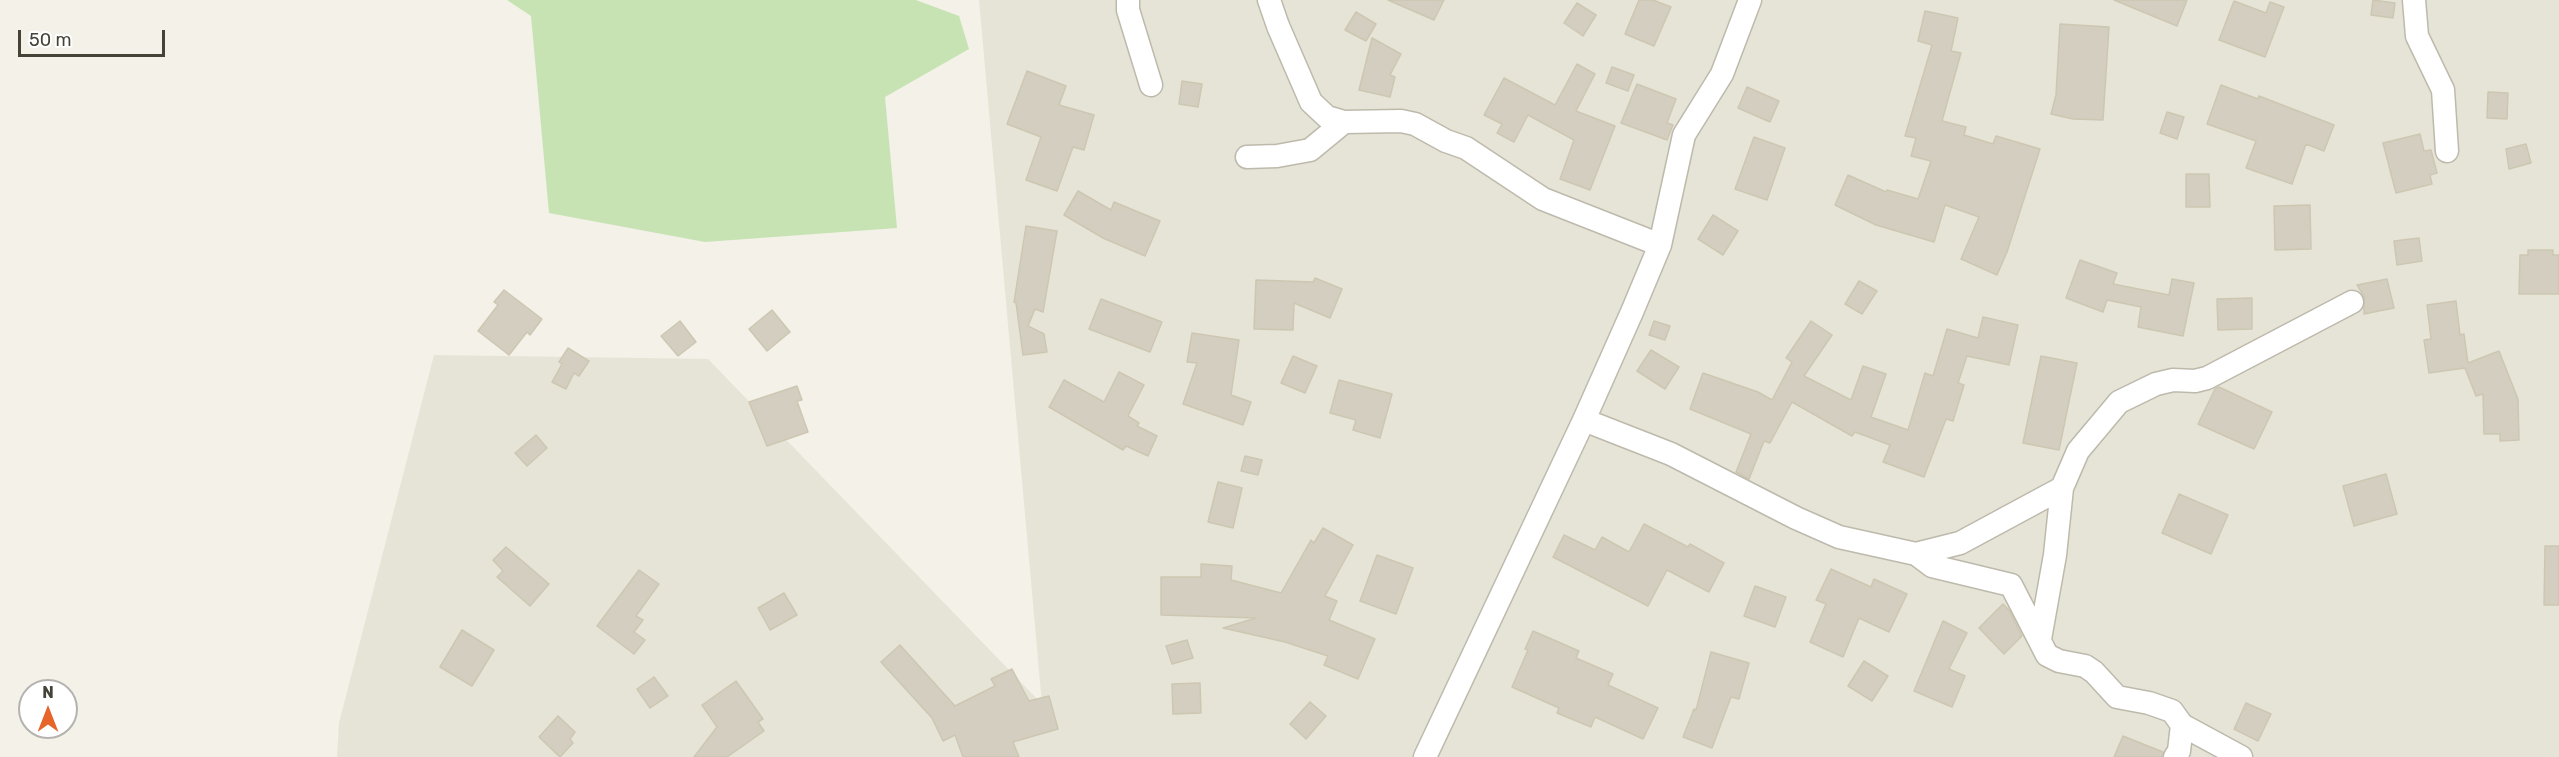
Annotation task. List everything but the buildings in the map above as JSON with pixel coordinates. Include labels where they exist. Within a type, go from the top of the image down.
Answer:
[{"type":"street","points":[[1128,0],[1128,10],[1151,85]]},
{"type":"street","points":[[1269,0],[1311,102],[1327,117],[1344,122],[1401,121],[1414,124],[1446,141],[1466,148],[1543,199],[1660,245]]},
{"type":"street","points":[[1425,757],[1584,420],[1660,245],[1684,135],[1722,74],[1750,0]]},
{"type":"street","points":[[2414,0],[2416,36],[2443,90],[2446,151]]},
{"type":"street","points":[[1247,157],[1277,156],[1310,150],[1344,122]]},
{"type":"street","points":[[2040,639],[2055,555],[2062,488],[2078,451],[2119,402],[2156,384],[2173,380],[2195,381],[2207,378],[2352,302]]},
{"type":"street","points":[[1584,420],[1671,454],[1796,518],[1839,537],[1916,554],[1932,566],[2011,585],[2047,655],[2059,662],[2085,666],[2094,672],[2117,697],[2149,703],[2172,711],[2182,725],[2241,757]]},
{"type":"street","points":[[1916,554],[1960,543],[2062,488]]},
{"type":"street","points":[[2175,757],[2179,751],[2182,725]]},
{"type":"shaded area","points":[[979,0],[2559,0],[2559,757],[337,757],[339,723],[434,355],[708,359],[1042,704]]},
{"type":"green space","points":[[507,0],[916,0],[959,16],[969,49],[885,97],[897,228],[705,242],[549,213],[531,16]]}]
